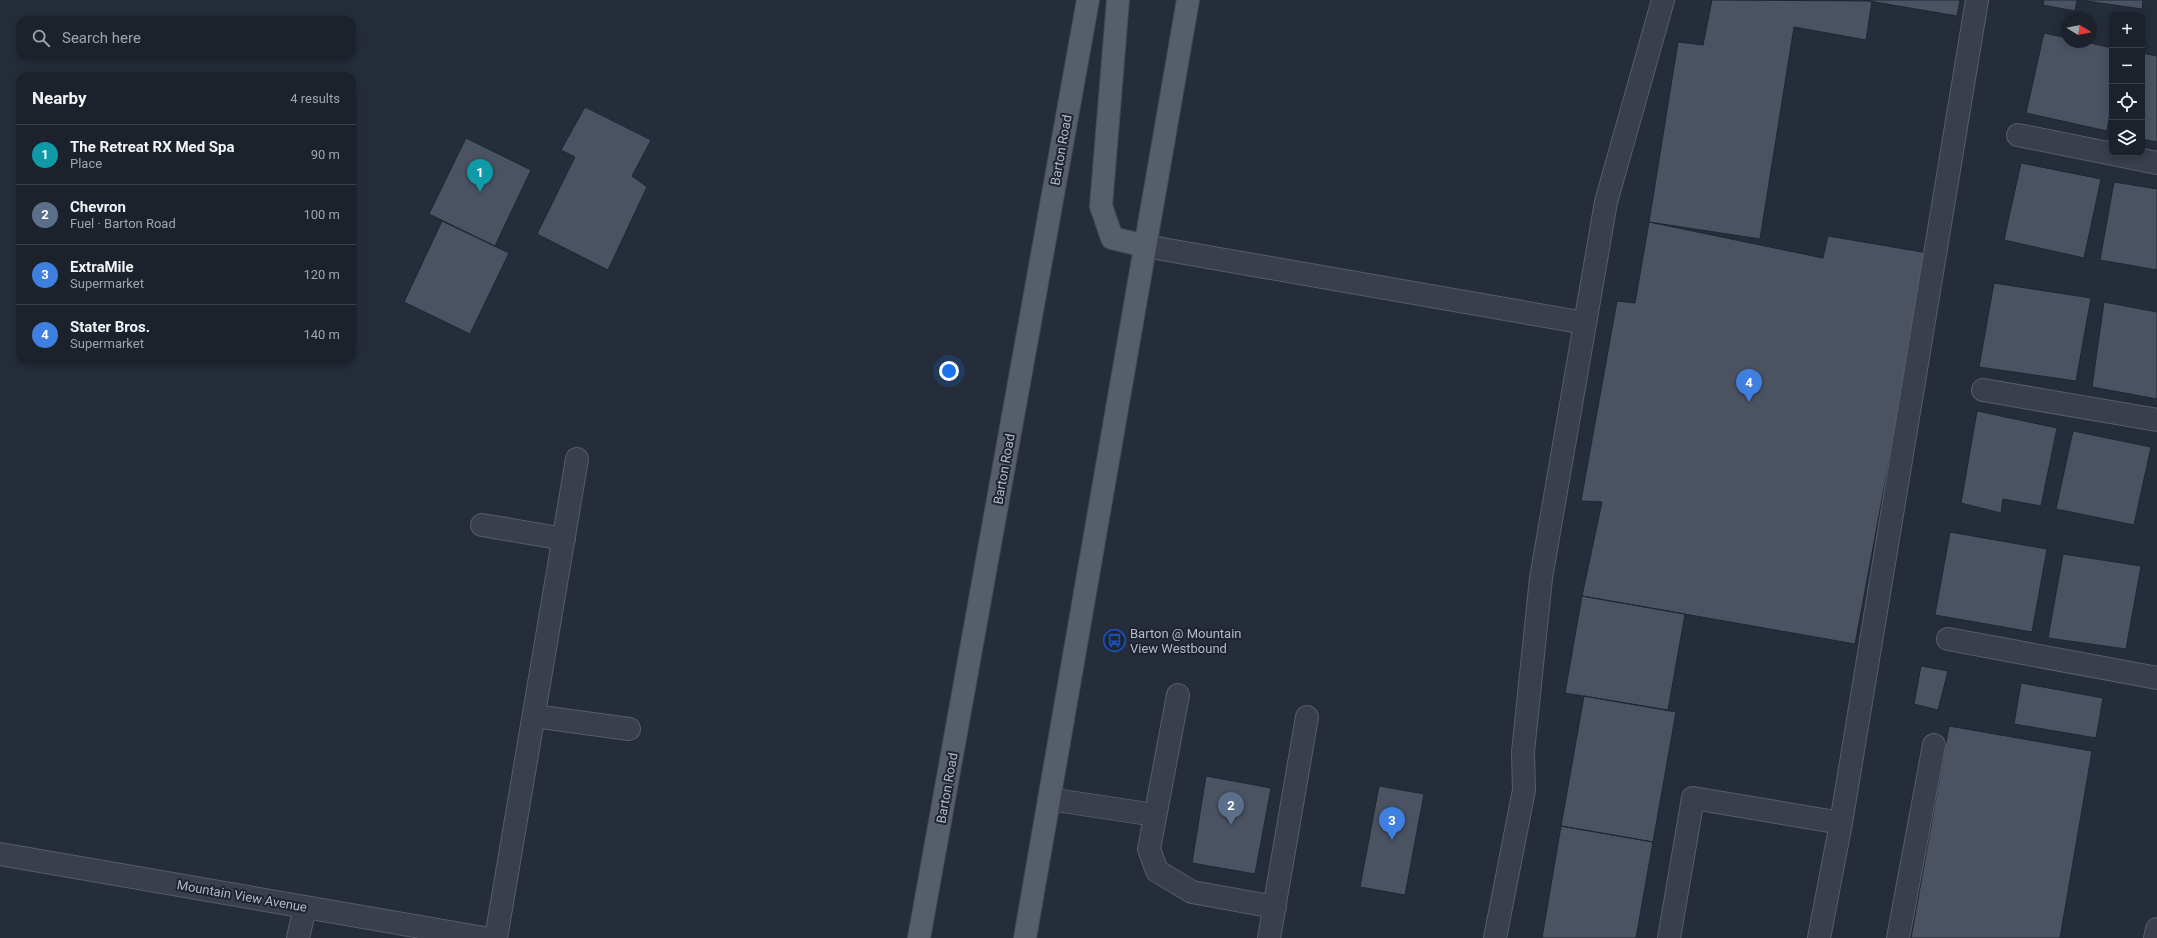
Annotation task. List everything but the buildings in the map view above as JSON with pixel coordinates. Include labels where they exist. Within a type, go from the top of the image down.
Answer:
[{"type":"main road","name":"Barton Road","points":[[920,938],[1088,0]]},
{"type":"main road","points":[[1118,0],[1101,206],[1112,238],[1145,246]]},
{"type":"main road","points":[[1024,938],[1188,0]]},
{"type":"street","points":[[1495,938],[1524,790],[1523,752],[1541,578],[1606,202],[1663,0]]},
{"type":"street","points":[[1820,938],[1841,822],[1977,0]]},
{"type":"street","points":[[2018,135],[2157,163]]},
{"type":"street","points":[[1145,246],[1585,323]]},
{"type":"street","points":[[1983,390],[2157,420]]},
{"type":"street","points":[[496,938],[577,460]]},
{"type":"street","points":[[482,525],[564,539]]},
{"type":"street","points":[[1948,639],[2157,678]]},
{"type":"street","points":[[1178,695],[1149,849],[1157,871],[1192,892],[1274,907]]},
{"type":"street","points":[[534,716],[629,729]]},
{"type":"street","points":[[1269,938],[1308,716]]},
{"type":"street","points":[[1898,938],[1934,745]]},
{"type":"street","points":[[1669,938],[1693,798],[1841,822]]},
{"type":"street","points":[[1049,799],[1155,815]]},
{"type":"street","name":"Mountain View Avenue","points":[[0,854],[484,938]]},
{"type":"street","points":[[298,938],[305,907]]},
{"type":"street","points":[[2155,938],[2157,929]]},
{"type":"place","name":"The Retreat RX Med Spa","points":[[480,192]]},
{"type":"place","name":"Stater Bros.","points":[[1749,402]]},
{"type":"place","name":"Barton @ Mountain View Westbound","points":[[1114,640]]},
{"type":"place","name":"Chevron","points":[[1231,825]]},
{"type":"place","name":"ExtraMile","points":[[1392,840]]}]
